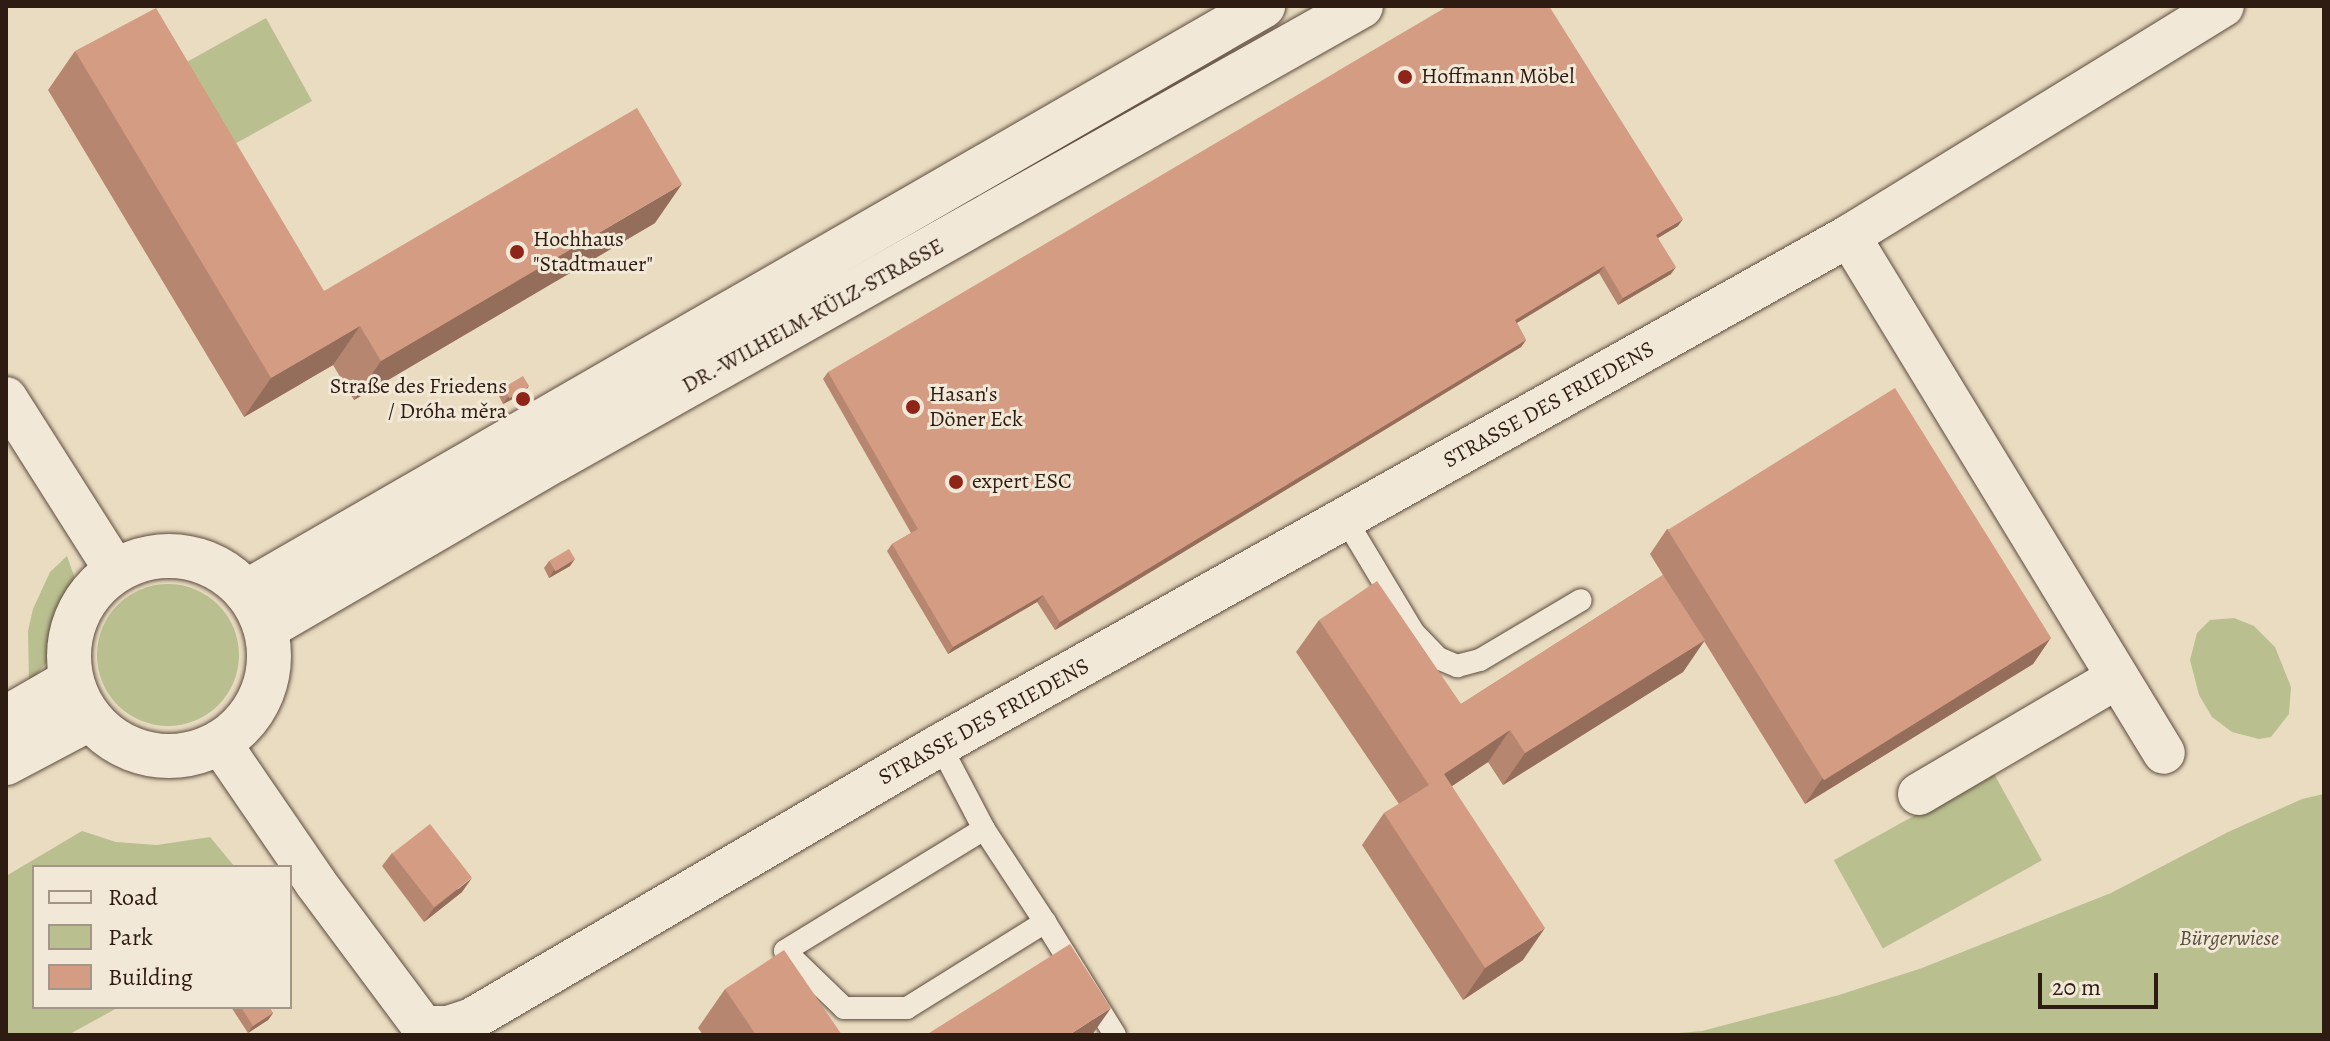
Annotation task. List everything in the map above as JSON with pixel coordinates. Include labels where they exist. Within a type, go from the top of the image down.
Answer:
[{"type":"street","name":"DR.-WILHELM-KÜLZ-STRASSE","points":[[256,610],[1263,6]]},
{"type":"street","name":"DR.-WILHELM-KÜLZ-STRASSE","points":[[256,610],[555,460],[1361,6]]},
{"type":"street","name":"STRASSE DES FRIEDENS","points":[[220,743],[421,1031],[472,1019],[940,745],[1849,236],[2223,6]]},
{"type":"street","points":[[1849,236],[2164,753]]},
{"type":"street","points":[[7,401],[115,570]]},
{"type":"street","points":[[161,555],[185,557],[218,569],[256,610],[268,672],[263,693],[238,730],[220,743],[186,756],[150,756],[116,742],[80,700],[67,649],[75,618],[91,591],[115,570],[137,560],[161,555]]},
{"type":"street","points":[[1919,794],[2117,678]]},
{"type":"street","points":[[6,718],[80,700]]},
{"type":"street","points":[[6,763],[80,700]]},
{"type":"lane","points":[[1346,520],[1414,633],[1438,658],[1457,666],[1480,660],[1581,600]]},
{"type":"lane","points":[[940,745],[984,829],[1115,1035]]},
{"type":"lane","points":[[984,829],[785,951],[844,1008],[907,1008],[1045,922]]},
{"type":"green space","points":[[266,18],[312,101],[221,152],[175,68]]},
{"type":"green space","points":[[67,556],[74,576],[72,597],[54,654],[29,683],[28,631],[33,609],[50,572]]},
{"type":"green space","points":[[168,584],[195,589],[218,605],[234,628],[239,655],[234,682],[218,705],[195,721],[168,726],[141,721],[118,705],[102,682],[97,655],[102,628],[118,605],[141,589]]},
{"type":"green space","points":[[2234,618],[2254,626],[2275,647],[2291,687],[2289,714],[2271,737],[2259,739],[2232,732],[2212,717],[2199,695],[2190,660],[2197,633],[2210,620]]},
{"type":"green space","points":[[1993,772],[2042,860],[1883,949],[1834,860]]},
{"type":"green space","name":"Bürgerwiese","points":[[2324,794],[2324,1035],[1656,1035],[1702,1031],[1839,995],[1922,968],[2111,893],[2228,832],[2302,799]]},
{"type":"green space","points":[[82,831],[116,842],[157,845],[210,837],[233,865],[32,865],[32,1009],[115,1009],[68,1035],[6,1035],[6,876]]},
{"type":"building","points":[[1448,6],[1549,6],[1683,219],[1656,235],[1676,267],[1623,298],[1604,266],[1515,320],[1526,340],[1060,622],[1043,595],[953,647],[892,544],[918,529],[828,372]]},
{"type":"building","points":[[156,8],[324,291],[637,108],[682,184],[381,361],[360,326],[271,378],[75,51]]},
{"type":"building","points":[[523,376],[529,386],[509,398],[503,388]]},
{"type":"building","points":[[1895,388],[2051,638],[1824,780],[1668,530]]},
{"type":"building","points":[[569,549],[575,559],[555,571],[549,561]]},
{"type":"building","points":[[1663,575],[1705,640],[1525,753],[1510,730],[1444,774],[1545,928],[1485,968],[1384,813],[1429,785],[1319,620],[1377,581],[1461,704]]},
{"type":"building","points":[[430,824],[472,878],[434,907],[392,854]]},
{"type":"building","points":[[1070,944],[1111,1008],[1069,1035],[926,1035]]},
{"type":"building","points":[[784,950],[842,1035],[756,1035],[725,989]]},
{"type":"building","points":[[242,1009],[270,1009],[273,1013],[253,1026]]},
{"type":"place","name":"Hoffmann Möbel","points":[[1405,77]]},
{"type":"place","name":"Hochhaus \"Stadtmauer\"","points":[[517,252]]},
{"type":"place","name":"Straße des Friedens / Dróha měra","points":[[523,399]]},
{"type":"place","name":"Hasan's Döner Eck","points":[[913,407]]},
{"type":"place","name":"expert ESC","points":[[956,482]]}]
